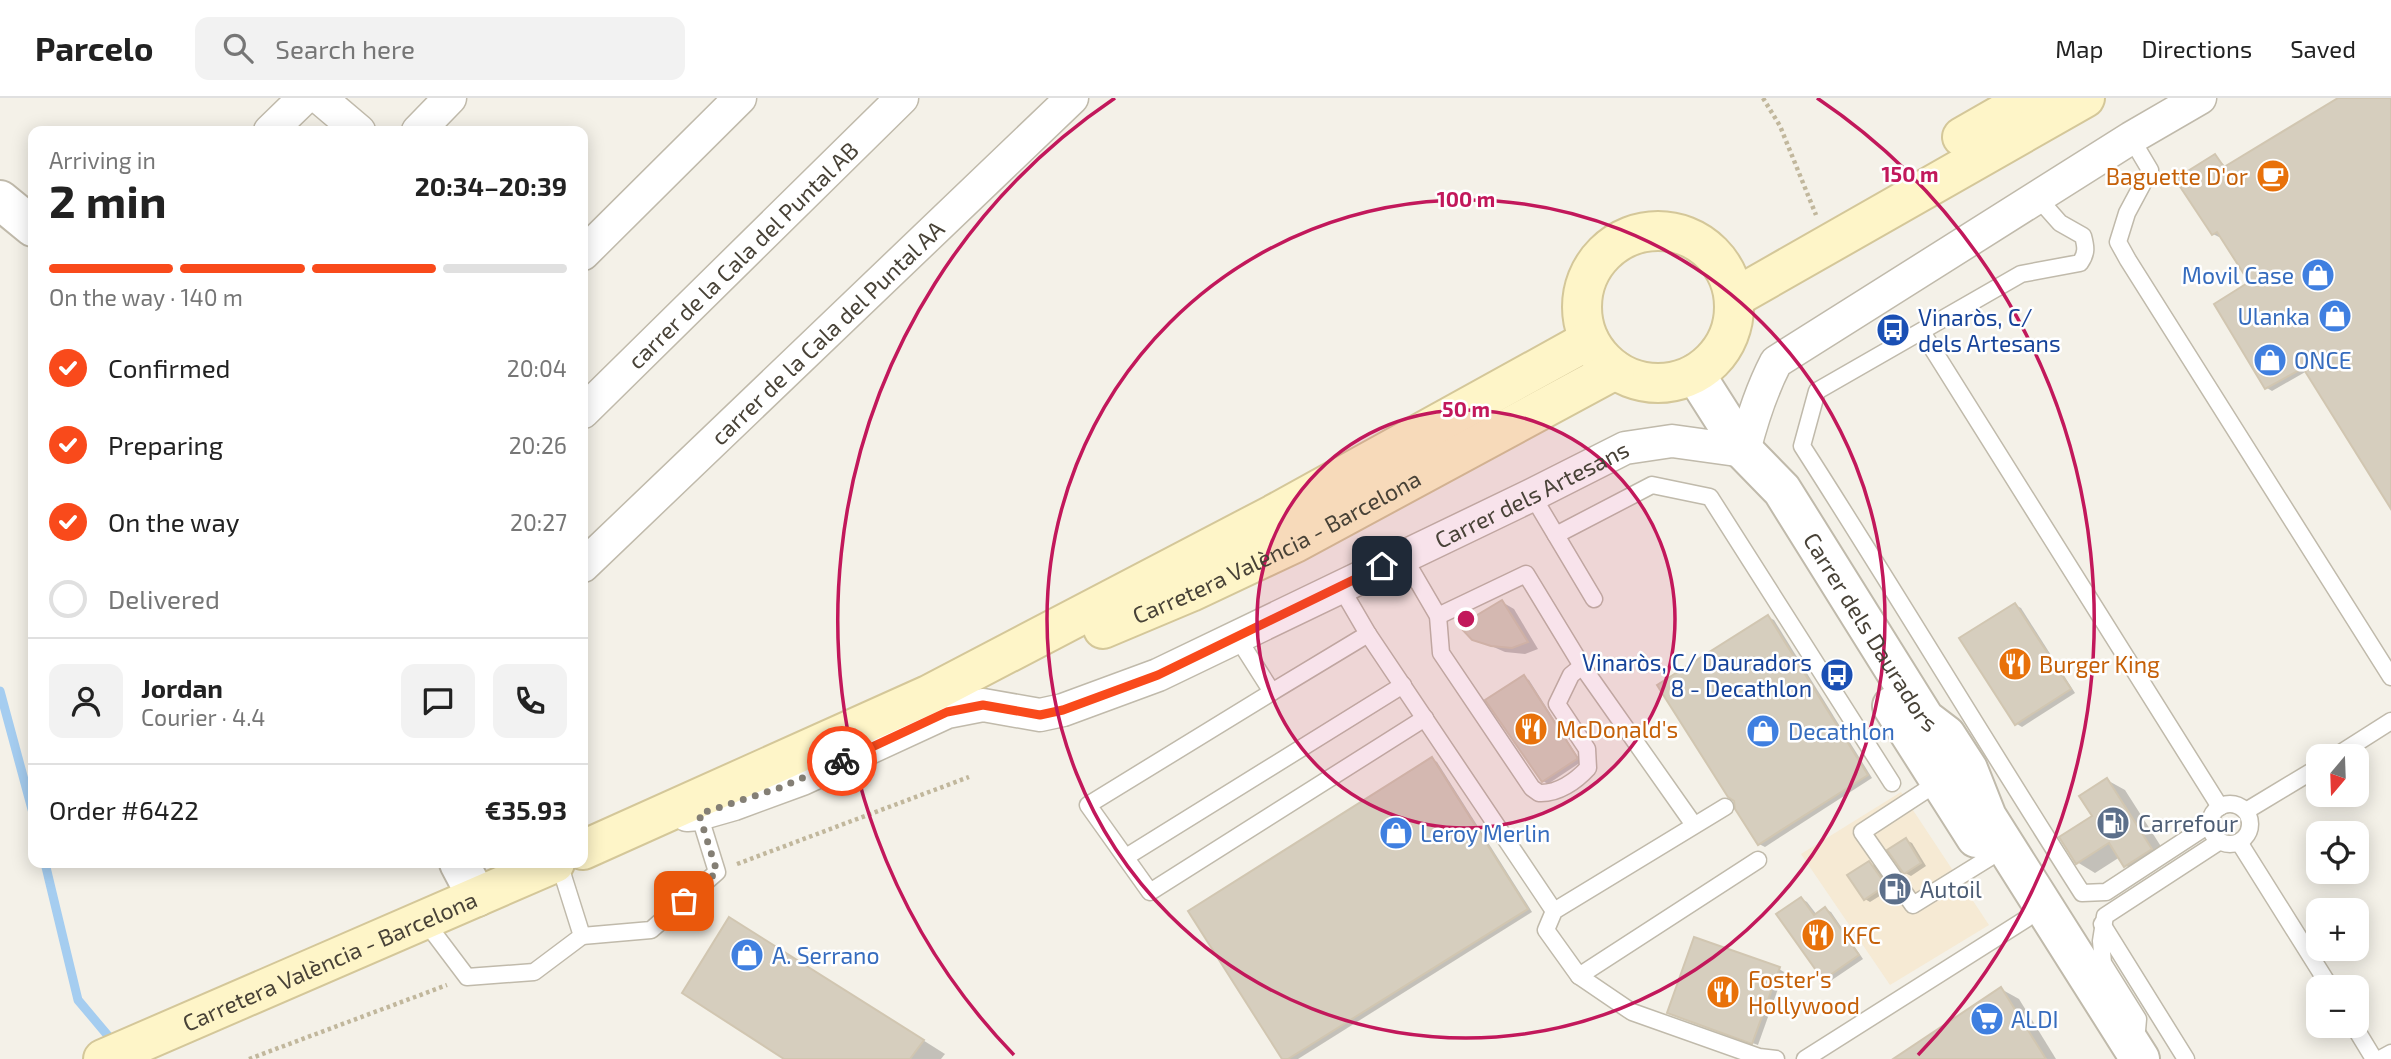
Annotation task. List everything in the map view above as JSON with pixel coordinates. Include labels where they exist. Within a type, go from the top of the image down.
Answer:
[{"type":"main road","points":[[1730,285],[1819,221],[2030,98]]},
{"type":"main road","points":[[1730,285],[2085,98]]},
{"type":"main road","points":[[1667,231],[1690,238],[1711,252],[1730,285],[1734,323],[1724,348],[1707,367],[1684,380],[1658,384],[1632,380],[1610,368],[1592,348],[1583,326],[1581,301],[1587,277],[1600,257],[1619,241],[1642,232],[1667,231]]},
{"type":"main road","name":"Carretera València - Barcelona","points":[[588,848],[928,695],[1274,514],[1589,340]]},
{"type":"main road","name":"Carretera València - Barcelona","points":[[928,695],[967,686],[1191,592],[1295,543],[1615,370]]},
{"type":"main road","name":"Carretera València - Barcelona","points":[[103,1059],[545,868]]},
{"type":"street","points":[[275,126],[304,98]]},
{"type":"street","points":[[320,98],[353,126]]},
{"type":"street","points":[[423,126],[450,98]]},
{"type":"street","points":[[588,249],[740,98]]},
{"type":"street","name":"carrer de la Cala del Puntal AB","points":[[588,407],[902,98]]},
{"type":"street","name":"carrer de la Cala del Puntal AA","points":[[588,561],[1072,98]]},
{"type":"street","points":[[1744,451],[1754,411],[1776,362],[2131,138],[2200,98]]},
{"type":"street","points":[[0,200],[28,223]]},
{"type":"street","name":"Carrer dels Dauradors","points":[[1696,374],[1744,451],[1762,501],[2026,919],[2129,1056]]},
{"type":"street","name":"Carrer dels Artesans","points":[[657,818],[699,814],[734,804],[802,779],[947,712],[983,705],[1040,715],[1063,710],[1158,675],[1625,448],[1672,441],[1744,451]]},
{"type":"street","name":"Carrer dels Dauradors","points":[[1744,451],[1782,490],[1925,719],[1946,735],[1968,769],[1987,817]]},
{"type":"street","name":"Carrer dels Dauradors","points":[[1935,772],[1958,771],[2129,1056]]},
{"type":"street","points":[[462,868],[477,897]]},
{"type":"lane","points":[[2131,138],[2150,170],[2127,213],[2118,243],[2391,677]]},
{"type":"lane","points":[[2037,197],[2060,223],[2083,236],[2085,256],[2080,262],[2021,274],[1816,391],[1802,446],[2082,893],[2106,892],[2210,824]]},
{"type":"lane","points":[[1922,332],[2220,807]]},
{"type":"lane","points":[[1556,535],[1652,485],[1710,496],[1892,783]]},
{"type":"lane","points":[[1532,495],[1594,599]]},
{"type":"lane","points":[[1403,556],[1438,616],[1441,653],[1532,788],[1539,793],[1559,789],[1588,768],[1587,749],[1557,704],[1571,675],[1582,666]]},
{"type":"lane","points":[[1438,616],[1527,574],[1582,666],[1694,825]]},
{"type":"lane","points":[[1340,586],[1368,634],[1554,911]]},
{"type":"lane","points":[[1368,634],[1088,805],[1150,892],[1425,718]]},
{"type":"lane","points":[[1237,637],[1272,692]]},
{"type":"lane","points":[[1126,857],[1403,685]]},
{"type":"lane","points":[[2355,744],[2391,721]]},
{"type":"lane","points":[[1935,772],[1862,832],[1913,905],[1989,859]]},
{"type":"lane","points":[[2246,811],[2306,775]]},
{"type":"lane","points":[[2236,805],[2246,811],[2250,828],[2239,842],[2226,844],[2211,831],[2211,817],[2220,807],[2236,805]]},
{"type":"lane","points":[[1725,807],[1554,911],[1546,930],[1579,976],[1632,1012],[1759,1057],[1776,1059]]},
{"type":"lane","points":[[424,920],[467,977],[534,972],[582,936],[652,930],[717,872],[699,814]]},
{"type":"lane","points":[[2129,1056],[2138,1020],[2104,963],[2102,923],[2105,916],[2220,841]]},
{"type":"lane","points":[[2239,842],[2322,975]]},
{"type":"lane","points":[[1579,976],[1758,860]]},
{"type":"lane","points":[[559,868],[582,936]]},
{"type":"lane","points":[[1805,1059],[2026,919]]},
{"type":"lane","points":[[2102,923],[2186,1059]]},
{"type":"lane","points":[[2361,1038],[2374,1059]]},
{"type":"lane","points":[[2380,1059],[2391,1052]]},
{"type":"path","points":[[1763,98],[1780,126],[1819,221]]},
{"type":"path","points":[[717,872],[969,777]]},
{"type":"path","points":[[249,1059],[467,977]]},
{"type":"shaded area","name":"Autoil","points":[[1901,792],[1989,925],[1890,985],[1801,854]]},
{"type":"building","points":[[2338,98],[2391,98],[2391,509],[2303,368],[2265,389],[2214,304],[2249,282],[2217,232],[2212,235],[2175,179],[2215,154],[2224,167]]},
{"type":"building","points":[[1502,600],[1528,642],[1512,648],[1491,646],[1472,640],[1459,626]]},
{"type":"building","name":"Burger King","points":[[2015,603],[2071,689],[2015,725],[1959,638]]},
{"type":"building","name":"Decathlon","points":[[1768,615],[1868,775],[1758,845],[1735,809],[1734,801],[1728,797],[1657,685]]},
{"type":"building","name":"McDonald's","points":[[1524,675],[1577,757],[1542,782],[1485,700]]},
{"type":"building","name":"Leroy Merlin","points":[[1432,757],[1528,909],[1288,1059],[1282,1059],[1188,911]]},
{"type":"building","points":[[2107,778],[2152,849],[2124,867],[2109,843],[2076,864],[2059,837],[2092,816],[2079,796]]},
{"type":"building","points":[[1906,838],[1921,863],[1904,874],[1887,850]]},
{"type":"building","points":[[1869,861],[1886,885],[1864,900],[1847,875]]},
{"type":"building","name":"KFC","points":[[1801,897],[1814,915],[1825,907],[1859,955],[1823,980],[1776,914]]},
{"type":"building","name":"A. Serrano","points":[[729,917],[924,1040],[910,1059],[784,1059],[682,993]]},
{"type":"building","name":"Foster's Hollywood","points":[[1694,937],[1780,967],[1752,1044],[1667,1013]]},
{"type":"building","name":"ALDI","points":[[2001,987],[2046,1059],[1893,1059]]},
{"type":"waterway","points":[[0,691],[28,795]]},
{"type":"waterway","points":[[46,868],[78,1000],[115,1044]]},
{"type":"way so far","points":[[684,901],[717,872],[699,814],[779,788],[842,761]]},
{"type":"place","name":"Baguette D'or","points":[[2273,176]]},
{"type":"place","name":"Movil Case","points":[[2318,275]]},
{"type":"place","name":"Ulanka","points":[[2335,316]]},
{"type":"place","name":"Vinaròs, C/ dels Artesans","points":[[1893,330]]},
{"type":"place","name":"ONCE","points":[[2270,360]]},
{"type":"place","name":"Burger King","points":[[2015,664]]},
{"type":"place","name":"Vinaròs, C/ Dauradors 8 - Decathlon","points":[[1837,675]]},
{"type":"place","name":"McDonald's","points":[[1531,729]]},
{"type":"place","name":"Decathlon","points":[[1763,731]]},
{"type":"place","name":"Carrefour","points":[[2113,823]]},
{"type":"place","name":"Leroy Merlin","points":[[1396,833]]},
{"type":"place","name":"Autoil","points":[[1895,889]]},
{"type":"place","name":"KFC","points":[[1818,935]]},
{"type":"place","name":"A. Serrano","points":[[747,955]]},
{"type":"place","name":"Foster's Hollywood","points":[[1723,992]]},
{"type":"place","name":"ALDI","points":[[1987,1019]]},
{"type":"route","points":[[842,761],[947,712],[983,705],[1040,715],[1063,710],[1158,675],[1382,566]]}]
